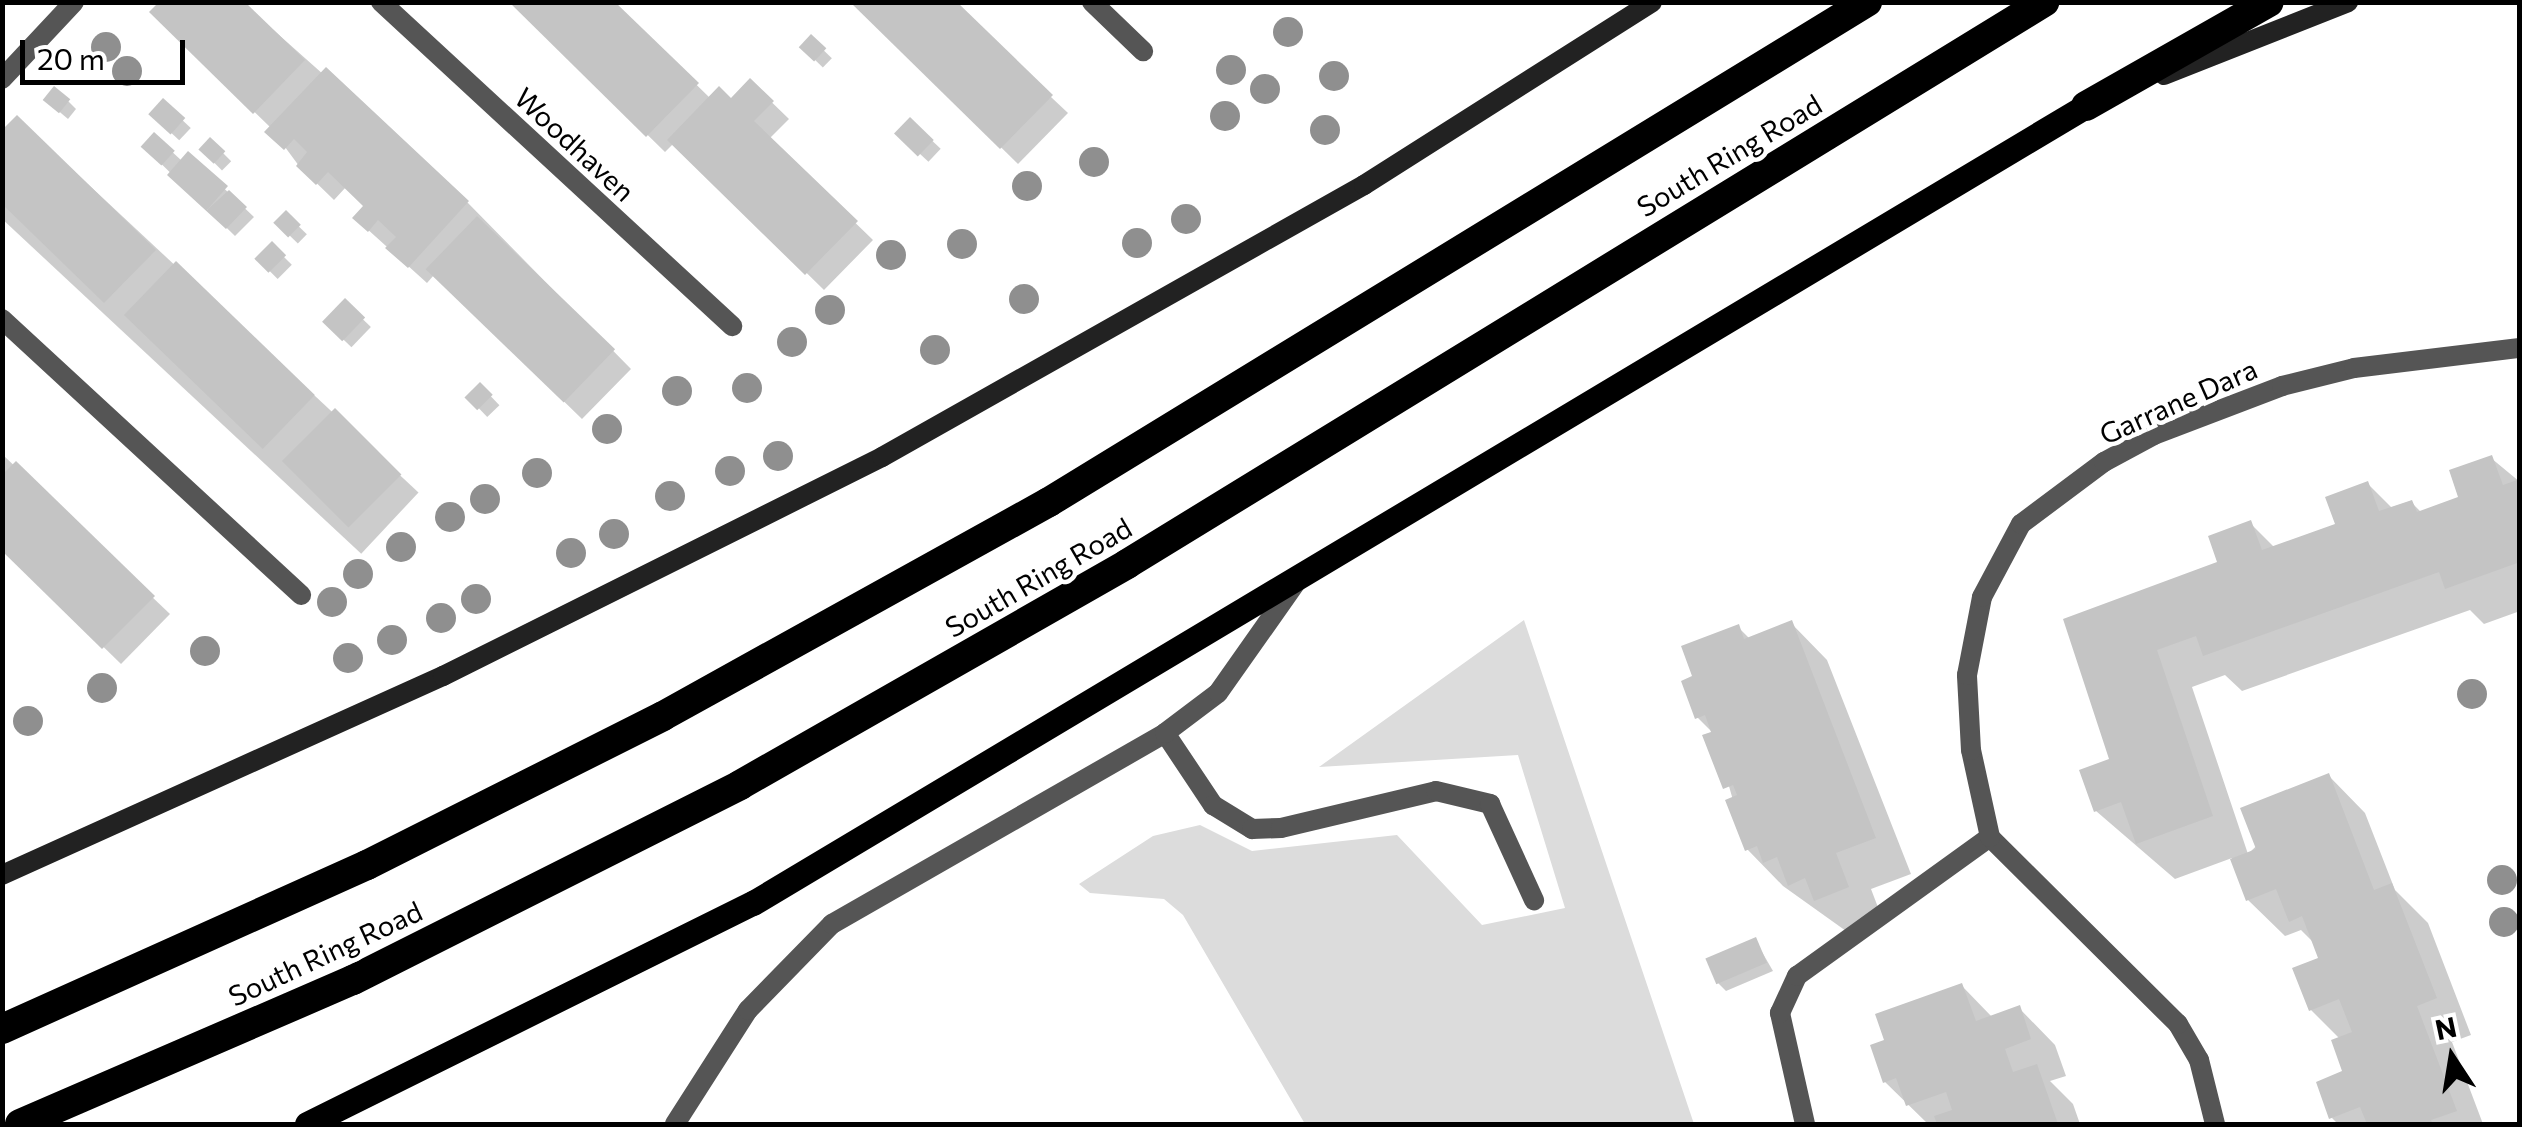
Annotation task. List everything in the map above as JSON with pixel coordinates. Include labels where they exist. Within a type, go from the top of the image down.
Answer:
[{"type":"highway","name":"South Ring Road","points":[[2,1029],[367,865],[663,716],[1050,502],[1867,2]]},
{"type":"highway","name":"South Ring Road","points":[[20,1124],[352,980],[740,785],[1127,564],[2044,2]]},
{"type":"highway","points":[[2086,106],[2269,2]]},
{"type":"main road","points":[[2,875],[443,676],[882,457],[1364,185],[1652,2]]},
{"type":"main road","points":[[307,1124],[752,903],[2086,106],[2348,2]]},
{"type":"street","points":[[2,79],[74,2]]},
{"type":"street","name":"Woodhaven","points":[[381,2],[732,326]]},
{"type":"street","points":[[1092,2],[1143,51]]},
{"type":"street","points":[[2,319],[301,594]]},
{"type":"street","name":"Garrane Dara","points":[[1990,837],[1971,750],[1967,675],[1982,597],[2021,524],[2104,462],[2214,408],[2354,368],[2520,348]]},
{"type":"street","points":[[675,1124],[748,1010],[832,924],[1164,733],[1218,693],[1301,575]]},
{"type":"street","points":[[1164,733],[1213,805],[1252,828],[1281,828],[1436,791],[1490,804],[1534,900]]},
{"type":"street","points":[[1805,1124],[1780,1013],[1796,976],[1990,837],[2178,1024],[2200,1060],[2215,1124]]},
{"type":"shaded area","points":[[1524,620],[1694,1124],[1305,1124],[1183,915],[1164,899],[1090,893],[1079,884],[1153,836],[1200,825],[1252,851],[1397,835],[1482,925],[1565,908],[1518,755],[1319,767]]},
{"type":"building","points":[[245,2],[305,60],[253,114],[149,12],[158,3]]},
{"type":"building","points":[[509,2],[615,2],[699,83],[646,137]]},
{"type":"building","points":[[850,2],[957,2],[1053,95],[1000,149]]},
{"type":"building","points":[[811,34],[826,48],[814,61],[799,47]]},
{"type":"building","points":[[326,67],[469,201],[408,268],[385,248],[396,237],[378,220],[368,232],[352,218],[363,206],[328,172],[316,185],[296,166],[307,152],[294,139],[284,150],[264,132]]},
{"type":"building","points":[[750,78],[774,101],[754,121],[858,221],[805,275],[667,140],[719,86],[731,98]]},
{"type":"building","points":[[54,86],[70,99],[59,113],[43,100]]},
{"type":"building","points":[[163,98],[185,118],[171,134],[148,114]]},
{"type":"building","points":[[17,115],[156,250],[104,303],[2,204],[2,130]]},
{"type":"building","points":[[910,117],[934,140],[918,156],[894,134]]},
{"type":"building","points":[[154,132],[175,151],[161,166],[141,147]]},
{"type":"building","points":[[210,137],[225,151],[214,164],[198,149]]},
{"type":"building","points":[[188,151],[228,186],[207,210],[229,190],[247,207],[226,229],[167,175]]},
{"type":"building","points":[[286,210],[301,225],[288,238],[273,223]]},
{"type":"building","points":[[477,216],[615,349],[564,403],[426,269]]},
{"type":"building","points":[[272,241],[286,255],[268,273],[254,259]]},
{"type":"building","points":[[176,261],[315,395],[263,449],[124,315]]},
{"type":"building","points":[[345,298],[365,317],[342,341],[322,322]]},
{"type":"building","points":[[480,382],[493,395],[477,410],[464,398]]},
{"type":"building","points":[[335,408],[401,474],[348,528],[282,461]]},
{"type":"building","points":[[2492,455],[2503,485],[2520,479],[2520,562],[2445,589],[2439,572],[2203,656],[2196,636],[2157,650],[2213,816],[2136,844],[2121,802],[2094,812],[2079,770],[2109,759],[2063,619],[2217,562],[2208,536],[2251,520],[2262,550],[2335,524],[2325,497],[2368,481],[2379,511],[2412,500],[2417,512],[2458,497],[2449,470]]},
{"type":"building","points":[[16,461],[155,596],[102,649],[2,551],[2,475]]},
{"type":"building","points":[[1792,620],[1876,838],[1836,853],[1849,887],[1814,901],[1805,878],[1788,886],[1777,857],[1763,863],[1757,846],[1745,851],[1725,800],[1737,795],[1733,785],[1723,789],[1702,735],[1711,732],[1705,715],[1695,719],[1681,681],[1692,676],[1681,646],[1739,624],[1744,639]]},
{"type":"building","points":[[2329,773],[2374,890],[2392,883],[2437,998],[2417,1006],[2457,1111],[2431,1120],[2433,1124],[2367,1124],[2360,1107],[2329,1119],[2316,1082],[2342,1071],[2331,1040],[2352,1032],[2339,999],[2309,1011],[2292,968],[2318,958],[2302,916],[2289,922],[2276,889],[2246,901],[2230,859],[2256,849],[2240,808]]},
{"type":"building","points":[[1756,937],[1767,963],[1716,984],[1705,958]]},
{"type":"building","points":[[1962,983],[1976,1021],[2020,1005],[2031,1039],[2005,1049],[2013,1072],[2037,1064],[2058,1124],[1937,1124],[1934,1116],[1952,1110],[1946,1092],[1906,1106],[1896,1078],[1883,1083],[1870,1045],[1884,1040],[1875,1014]]}]
